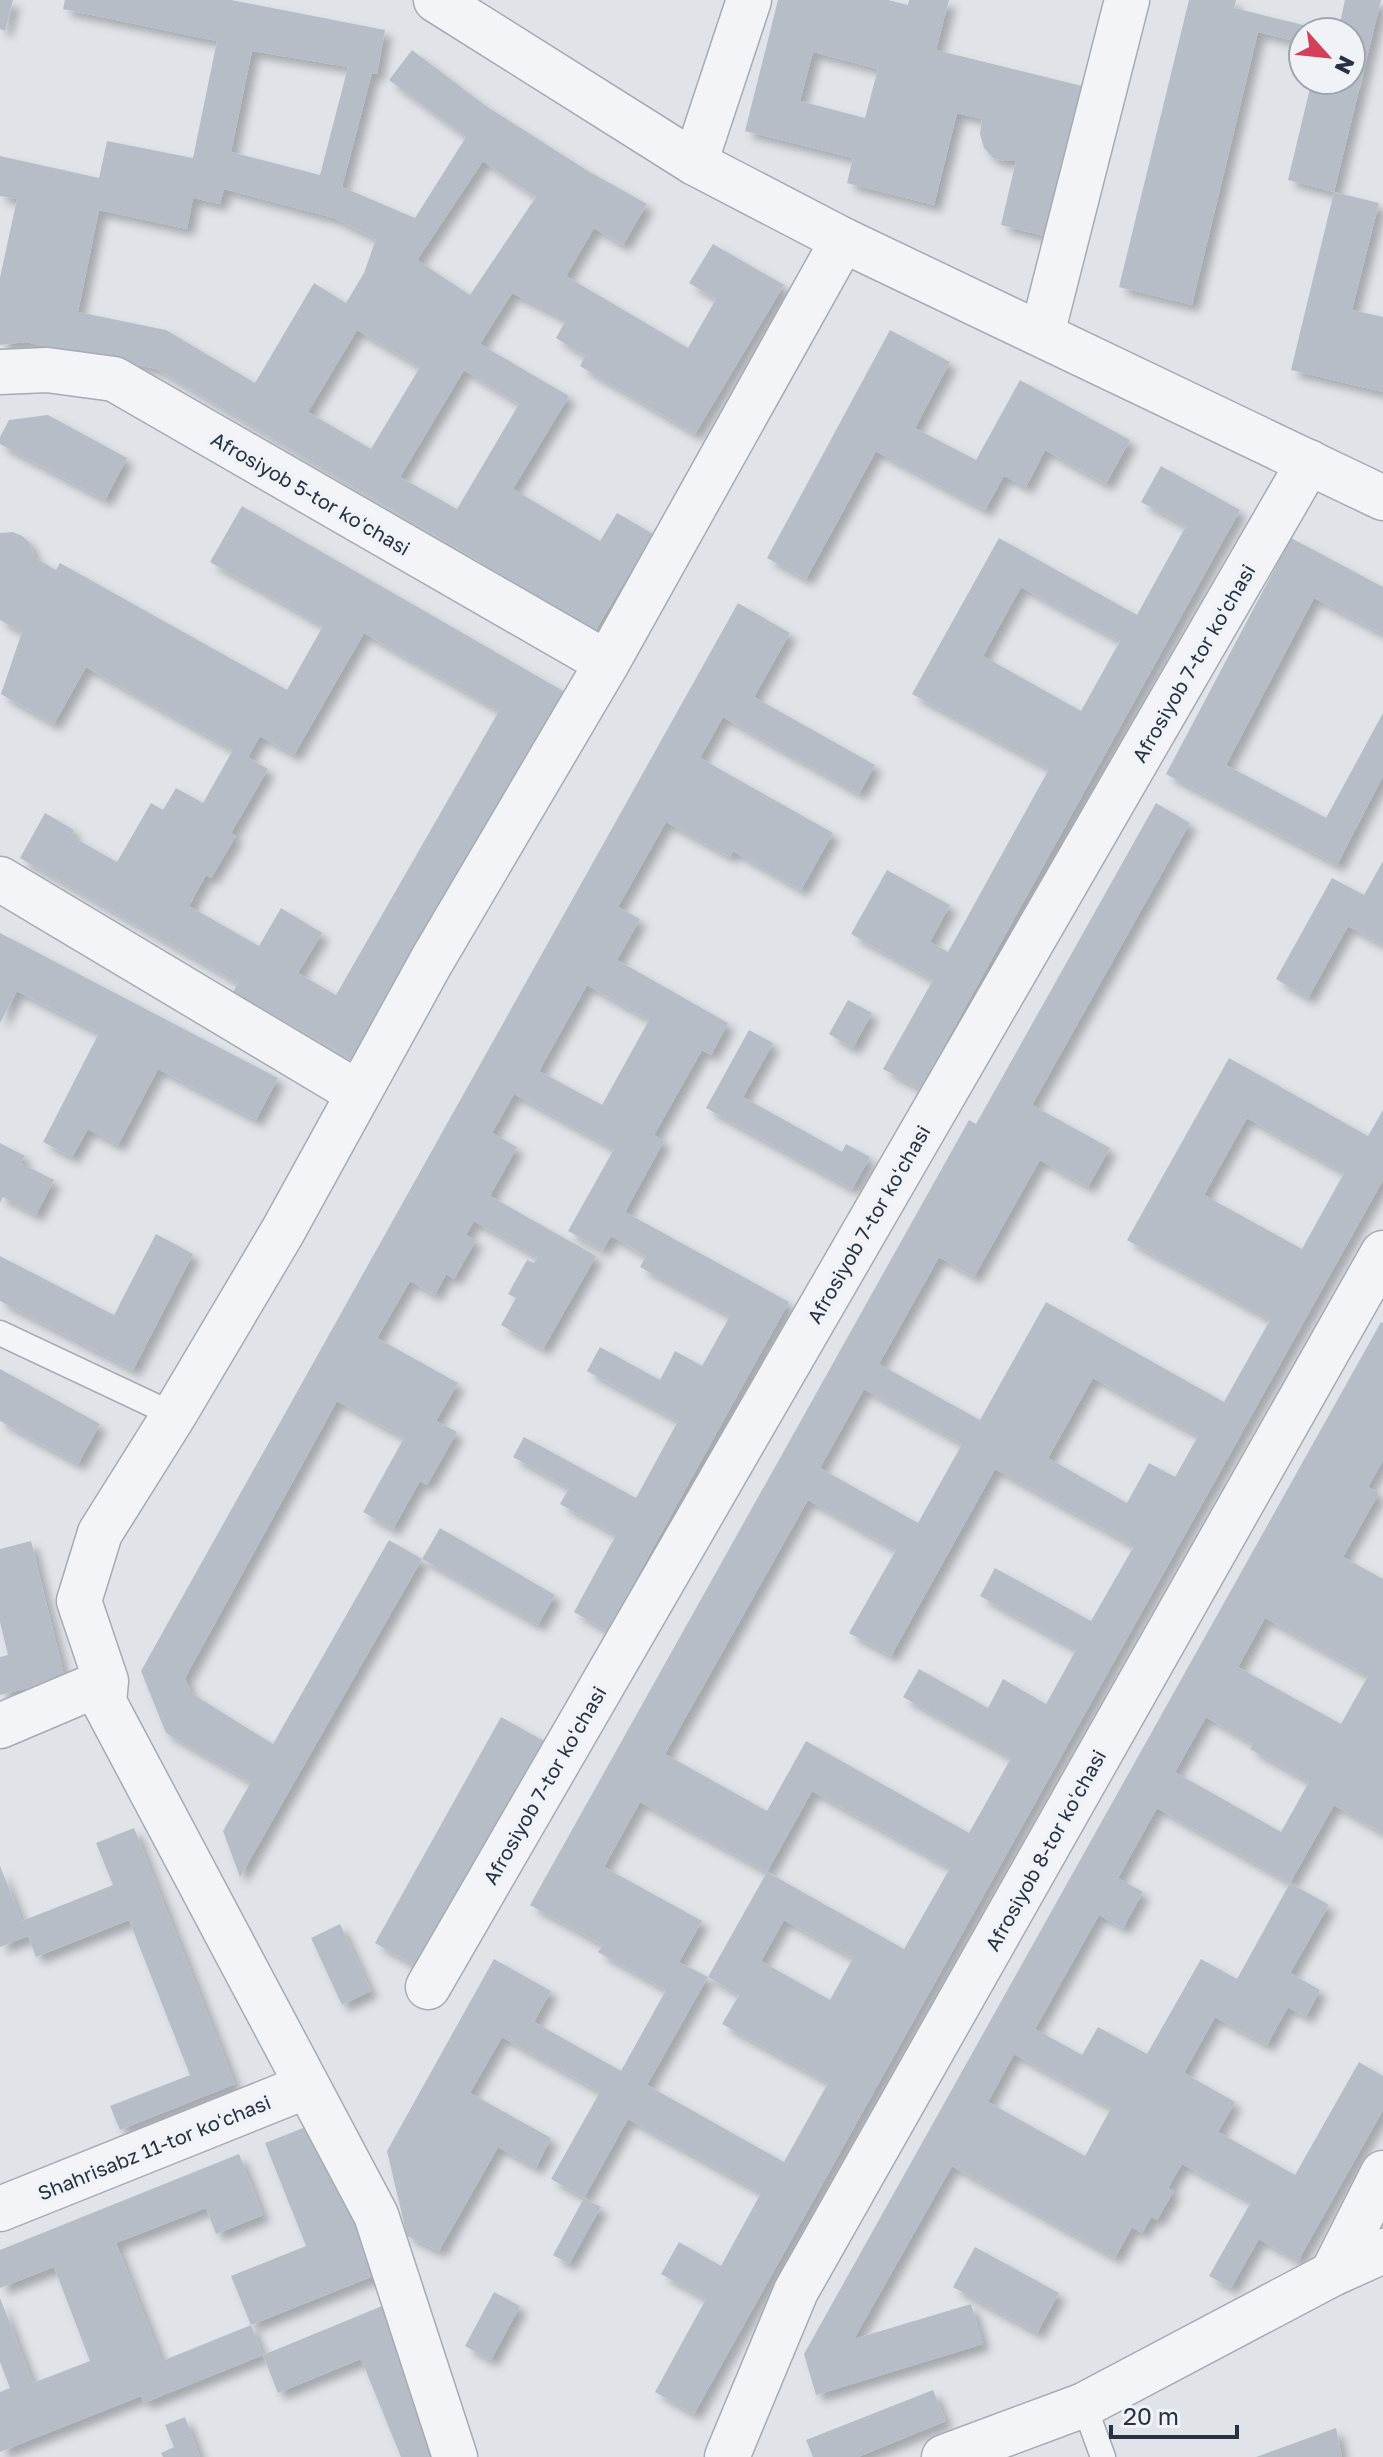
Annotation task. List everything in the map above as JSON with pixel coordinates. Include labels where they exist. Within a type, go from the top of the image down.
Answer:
[{"type":"street","points":[[436,0],[695,163],[843,240],[1383,498]]},
{"type":"street","points":[[695,163],[749,0]]},
{"type":"street","points":[[1042,334],[1127,0]]},
{"type":"street","points":[[455,2457],[376,2215],[104,1702],[106,1681],[79,1601],[100,1533],[283,1231],[431,962],[607,663],[843,240]]},
{"type":"street","name":"Afrosiyob 5-tor koʻchasi","points":[[0,372],[47,370],[114,379],[607,663]]},
{"type":"street","name":"Afrosiyob 7-tor koʻchasi","points":[[428,1987],[1309,462]]},
{"type":"street","points":[[0,879],[358,1093]]},
{"type":"street","name":"Afrosiyob 8-tor koʻchasi","points":[[727,2457],[796,2291],[1383,1253]]},
{"type":"street","points":[[0,1726],[106,1681]]},
{"type":"street","name":"Shahrisabz 11-tor koʻchasi","points":[[0,2209],[307,2086]]},
{"type":"street","points":[[1332,2274],[1383,2173]]},
{"type":"street","points":[[944,2457],[1084,2405],[1332,2274],[1383,2251]]},
{"type":"lane","points":[[0,1333],[174,1415]]},
{"type":"lane","points":[[1084,2405],[1103,2457]]},
{"type":"building","points":[[0,0],[13,0],[5,31],[0,29]]},
{"type":"building","points":[[65,0],[231,0],[385,30],[377,74],[372,73],[342,187],[415,218],[466,137],[389,80],[412,50],[486,106],[588,171],[647,204],[623,245],[594,228],[566,276],[688,348],[716,299],[689,283],[713,244],[784,285],[695,434],[580,366],[585,356],[556,338],[566,320],[512,293],[480,344],[569,396],[513,489],[600,541],[617,513],[653,534],[595,631],[157,369],[25,342],[0,345],[0,278],[17,199],[0,196],[0,156],[99,178],[107,141],[193,158],[217,41],[63,9]],"holes":[[[252,51],[348,67],[320,175],[231,152]],[[483,161],[536,197],[470,295],[417,260]],[[224,189],[334,218],[376,239],[364,273],[346,303],[314,283],[255,383],[166,330],[78,312],[99,210],[187,229],[193,198],[220,204]],[[357,330],[420,367],[371,449],[308,412]],[[464,370],[519,404],[457,509],[400,477]]]},
{"type":"building","points":[[778,0],[888,0],[908,5],[909,0],[949,0],[936,50],[1090,88],[1052,238],[1001,225],[1016,161],[993,158],[984,148],[980,134],[982,119],[957,113],[934,205],[847,183],[853,158],[745,131]],"holes":[[[813,52],[878,69],[865,118],[800,101]]]},
{"type":"building","points":[[1189,0],[1236,0],[1234,8],[1287,21],[1287,39],[1258,32],[1192,305],[1119,287]]},
{"type":"building","points":[[1345,0],[1381,0],[1367,57],[1367,16],[1342,16]]},
{"type":"building","points":[[1308,96],[1358,96],[1334,192],[1288,180]]},
{"type":"building","points":[[1334,192],[1379,203],[1352,310],[1383,317],[1383,392],[1291,370]]},
{"type":"building","points":[[890,330],[950,362],[915,428],[976,460],[1020,380],[1130,440],[1106,484],[1045,450],[1026,487],[1004,476],[985,510],[876,451],[806,579],[767,558]]},
{"type":"building","points":[[48,415],[127,458],[105,500],[0,444],[0,437],[9,420]]},
{"type":"building","points":[[1161,466],[1240,510],[920,1089],[883,1069],[933,980],[851,934],[887,870],[950,905],[930,942],[948,952],[1049,769],[912,694],[999,538],[1137,615],[1186,526],[1141,502]],"holes":[[[1021,587],[1120,641],[1081,711],[983,656]]]},
{"type":"building","points":[[242,506],[565,692],[353,1060],[233,992],[238,983],[20,858],[45,813],[74,830],[71,836],[117,862],[151,803],[163,810],[176,788],[203,803],[233,750],[86,667],[54,724],[1,694],[22,632],[0,620],[0,533],[13,532],[22,536],[29,542],[35,558],[56,570],[60,563],[287,690],[323,626],[210,562]],"holes":[[[364,633],[499,711],[336,995],[298,973],[322,933],[281,908],[259,946],[189,906],[206,875],[211,878],[236,836],[231,833],[268,769],[248,757],[260,736],[294,755]]]},
{"type":"building","points":[[1291,538],[1383,587],[1383,634],[1314,598],[1226,765],[1326,818],[1383,713],[1383,776],[1337,865],[1166,774]]},
{"type":"building","points":[[738,603],[790,633],[754,697],[875,765],[859,794],[723,717],[700,758],[833,833],[801,890],[733,851],[730,857],[666,822],[618,907],[640,919],[617,960],[728,1023],[711,1055],[702,1050],[654,1135],[664,1141],[625,1212],[789,1302],[607,1631],[574,1612],[616,1535],[560,1504],[569,1488],[513,1457],[524,1437],[636,1498],[678,1421],[587,1371],[600,1347],[660,1380],[675,1351],[702,1366],[730,1316],[640,1267],[646,1256],[611,1236],[603,1250],[568,1231],[614,1149],[514,1094],[492,1133],[517,1147],[490,1196],[596,1256],[543,1349],[501,1325],[516,1298],[508,1294],[527,1260],[534,1263],[537,1257],[474,1221],[466,1235],[476,1240],[454,1279],[446,1274],[435,1295],[410,1281],[377,1338],[458,1383],[436,1421],[457,1432],[427,1485],[420,1481],[393,1529],[363,1512],[404,1438],[337,1401],[185,1678],[191,1693],[273,1744],[389,1540],[422,1559],[240,1877],[223,1831],[251,1782],[166,1733],[141,1671]],"holes":[[[587,985],[649,1020],[602,1105],[539,1071]]]},
{"type":"building","points":[[1156,803],[1190,823],[1032,1105],[1110,1148],[1088,1187],[1040,1160],[974,1277],[939,1257],[879,1364],[980,1420],[1046,1302],[1224,1402],[1270,1320],[1127,1240],[1229,1058],[1368,1136],[1383,1110],[1383,1180],[694,2414],[655,2392],[706,2299],[661,2274],[679,2242],[721,2266],[761,2193],[628,2119],[584,2198],[551,2179],[600,2092],[502,2037],[470,2093],[551,2138],[536,2168],[498,2147],[439,2251],[407,2236],[387,2151],[494,1959],[551,1991],[534,2022],[621,2071],[666,1990],[598,1952],[603,1945],[530,1905],[969,1120],[976,1124]],"holes":[[[1247,1118],[1344,1173],[1302,1249],[1204,1195]],[[1093,1378],[1198,1436],[1175,1477],[1149,1463],[1127,1503],[1048,1458]],[[864,1389],[962,1444],[918,1523],[820,1468]],[[995,1469],[1134,1546],[1091,1621],[995,1568],[980,1596],[1076,1650],[1046,1704],[1003,1679],[988,1708],[919,1669],[903,1697],[1011,1758],[969,1833],[806,1741],[767,1811],[665,1754],[808,1500],[896,1550],[849,1633],[891,1656]],[[812,1791],[950,1868],[904,1949],[767,1872]],[[640,1802],[767,1872],[708,1977],[679,1962],[702,1921],[604,1867]],[[784,1920],[853,1958],[830,2000],[761,1961]],[[708,1977],[739,1995],[722,2024],[828,2083],[784,2162],[647,2085]]]},
{"type":"building","points":[[1383,861],[1383,945],[1348,926],[1308,998],[1276,979],[1332,878],[1364,895]]},
{"type":"building","points":[[0,933],[278,1078],[256,1120],[158,1069],[118,1145],[88,1129],[72,1157],[43,1142],[99,1033],[17,991],[0,1023]]},
{"type":"building","points":[[848,1000],[872,1013],[853,1048],[829,1034]]},
{"type":"building","points":[[749,1030],[773,1043],[743,1097],[842,1152],[846,1144],[870,1157],[852,1189],[706,1108]]},
{"type":"building","points":[[0,1143],[25,1156],[20,1163],[54,1180],[36,1215],[3,1197],[0,1203]]},
{"type":"building","points":[[156,1234],[193,1254],[133,1370],[0,1301],[0,1256],[114,1315]]},
{"type":"building","points":[[1381,1322],[1383,1460],[1368,1487],[1379,1493],[1343,1557],[1383,1579],[1383,1833],[1334,1805],[1290,1883],[1329,1905],[1290,1973],[1320,1990],[1306,2017],[1288,2007],[1267,2045],[1215,2017],[1184,2073],[1235,2102],[1218,2132],[1295,2175],[1359,2062],[1383,2076],[1383,2110],[1298,2261],[1259,2239],[1231,2288],[1209,2276],[1251,2202],[1182,2164],[1168,2188],[1174,2191],[1157,2220],[1151,2217],[1142,2233],[1132,2227],[1115,2258],[952,2166],[854,2339],[971,2304],[983,2344],[816,2395],[804,2354]],"holes":[[[1265,1618],[1368,1676],[1341,1724],[1238,1667]],[[1206,1717],[1253,1744],[1250,1749],[1309,1782],[1281,1832],[1175,1772]],[[1157,1808],[1290,1883],[1237,1979],[1201,1959],[1147,2054],[1098,2027],[1082,2055],[1035,2029],[1099,1915],[1123,1928],[1143,1892],[1118,1878]],[[1014,2054],[1111,2108],[1085,2156],[988,2102]]]},
{"type":"building","points":[[0,1369],[100,1424],[78,1464],[0,1421]]},
{"type":"building","points":[[440,1528],[555,1595],[538,1625],[422,1559]]},
{"type":"building","points":[[31,1541],[65,1679],[0,1695],[0,1657],[8,1655],[0,1622],[0,1549]]},
{"type":"building","points":[[501,1717],[544,1741],[418,1967],[375,1943]]},
{"type":"building","points":[[134,1828],[235,2084],[120,2130],[110,2106],[190,2075],[129,1920],[36,1957],[28,1936],[0,1947],[0,1866],[22,1921],[113,1885],[96,1843]]},
{"type":"building","points":[[340,1924],[371,1991],[342,2005],[311,1938]]},
{"type":"building","points":[[316,2123],[376,2275],[251,2325],[231,2276],[306,2246],[265,2143]]},
{"type":"building","points":[[239,2154],[263,2215],[216,2234],[206,2208],[116,2243],[162,2361],[251,2325],[263,2355],[144,2403],[141,2396],[0,2452],[0,2392],[10,2388],[0,2362],[0,2298],[33,2383],[90,2361],[54,2267],[0,2288],[0,2250]]},
{"type":"building","points":[[584,2198],[601,2207],[569,2264],[553,2255]]},
{"type":"building","points":[[975,2247],[1059,2293],[1037,2333],[953,2287]]},
{"type":"building","points":[[494,2292],[520,2306],[491,2360],[465,2346]]},
{"type":"building","points":[[387,2304],[448,2457],[401,2457],[361,2359],[278,2393],[263,2355]]},
{"type":"building","points":[[933,2390],[946,2421],[858,2457],[813,2457],[806,2440]]},
{"type":"building","points":[[185,2417],[200,2457],[163,2457],[161,2453],[174,2447],[165,2425]]},
{"type":"building","points":[[1336,2428],[1342,2457],[1256,2457]]}]
